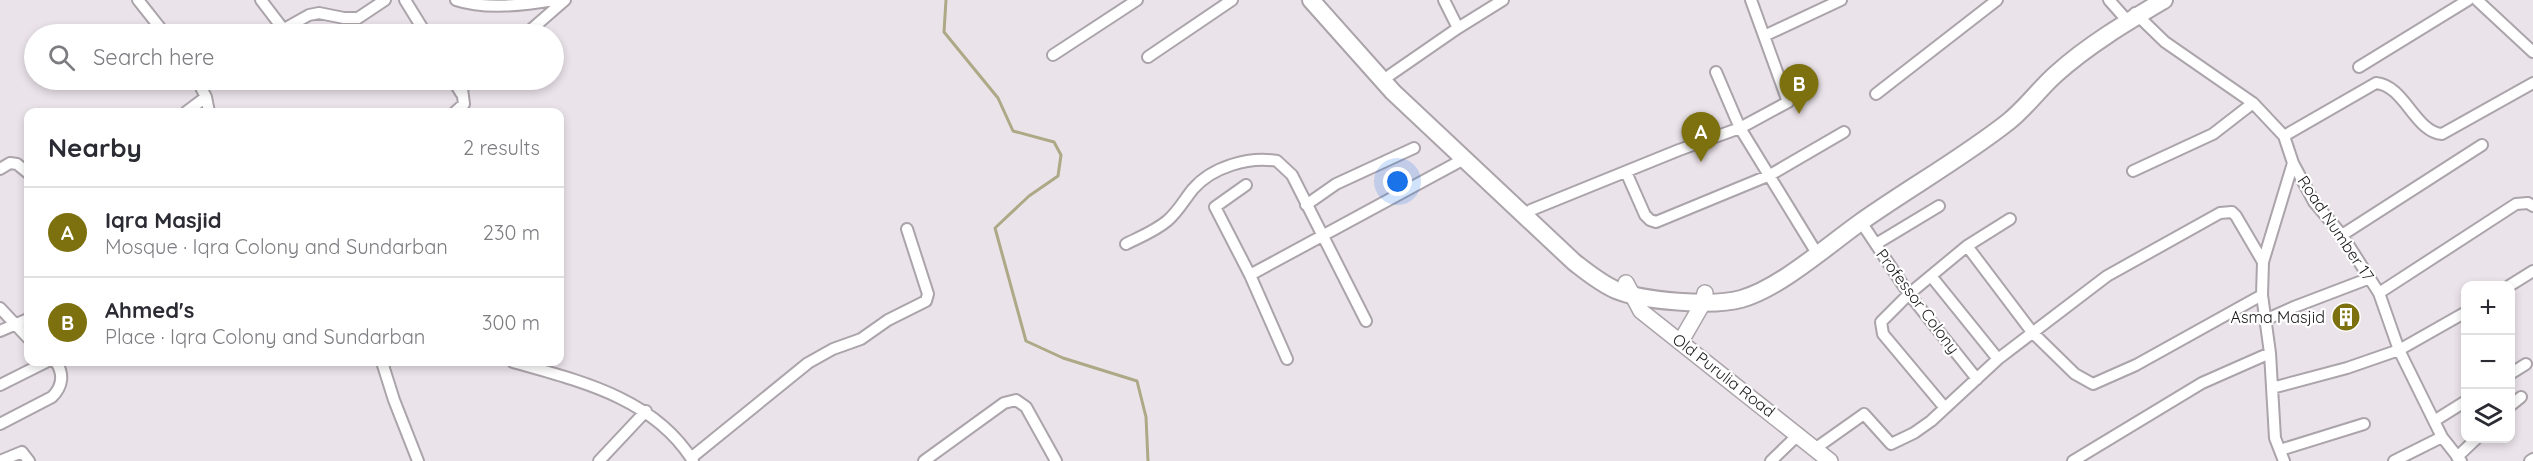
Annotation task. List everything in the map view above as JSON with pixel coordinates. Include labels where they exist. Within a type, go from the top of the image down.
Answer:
[{"type":"highway","points":[[1311,0],[1393,92],[1574,262],[1615,290],[1672,291],[1728,303],[1744,299],[1763,289],[2002,127],[2069,63],[2151,0]]},
{"type":"highway","points":[[1323,0],[1390,75],[1531,210],[1581,257],[1629,289]]},
{"type":"highway","points":[[1704,298],[1752,286],[1813,247],[1994,124],[2011,111],[2063,58],[2131,15],[2164,0]]},
{"type":"main road","name":"Old Purulia Road","points":[[1629,289],[1641,311],[1681,340],[1830,461]]},
{"type":"main road","points":[[1681,340],[1704,298]]},
{"type":"street","points":[[138,0],[157,24]]},
{"type":"street","points":[[261,0],[280,24]]},
{"type":"street","points":[[297,24],[309,15],[319,13],[358,18],[385,0]]},
{"type":"street","points":[[405,0],[420,24]]},
{"type":"street","points":[[456,0],[488,5],[531,4],[554,0]]},
{"type":"street","points":[[537,24],[565,0]]},
{"type":"street","points":[[1148,57],[1232,0]]},
{"type":"street","points":[[1444,0],[1458,28]]},
{"type":"street","points":[[1390,75],[1503,0]]},
{"type":"street","points":[[1531,210],[1740,128],[1788,102],[1751,0]]},
{"type":"street","points":[[1764,36],[1842,0]]},
{"type":"street","points":[[1876,94],[1997,0]]},
{"type":"street","name":"Road Number 17","points":[[2109,0],[2253,103],[2284,136],[2293,163],[2314,202],[2342,235],[2379,293],[2399,350],[2442,437],[2459,459]]},
{"type":"street","points":[[2359,67],[2468,0]]},
{"type":"street","points":[[2477,0],[2533,52]]},
{"type":"street","points":[[1053,55],[1134,1]]},
{"type":"street","points":[[1716,72],[1740,128],[1813,247]]},
{"type":"street","points":[[2284,136],[2376,83],[2392,89],[2428,128],[2442,134],[2533,83]]},
{"type":"street","points":[[202,90],[208,108]]},
{"type":"street","points":[[459,90],[464,104],[460,108]]},
{"type":"street","points":[[192,108],[206,98]]},
{"type":"street","points":[[2133,171],[2213,134],[2253,103]]},
{"type":"street","points":[[1626,172],[1645,215],[1656,222],[1770,175],[1844,132]]},
{"type":"street","points":[[2342,235],[2482,145]]},
{"type":"street","points":[[1306,205],[1336,184],[1414,148]]},
{"type":"street","points":[[1250,275],[1464,159]]},
{"type":"street","points":[[1126,244],[1167,221],[1179,211],[1202,180],[1225,168],[1247,161],[1270,160],[1283,165],[1292,175],[1366,321]]},
{"type":"street","points":[[0,169],[10,163],[17,164],[24,170]]},
{"type":"street","points":[[2284,461],[2275,438],[2270,353],[2262,296],[2263,262],[2293,163]]},
{"type":"street","points":[[1246,185],[1215,207],[1250,275],[1287,359]]},
{"type":"street","points":[[2379,293],[2516,204],[2528,203],[2533,206]]},
{"type":"street","points":[[1876,244],[1939,206]]},
{"type":"street","points":[[1816,448],[1864,414],[1888,443],[1893,444],[1914,433],[1945,408],[1998,358],[2107,276],[2220,213],[2232,212],[2236,216],[2263,262]]},
{"type":"street","points":[[1945,408],[1883,334],[1880,326],[1884,316],[1967,246],[2010,219]]},
{"type":"street","name":"Professor Colony","points":[[1861,222],[1909,294],[1977,379]]},
{"type":"street","points":[[526,366],[594,386],[646,411],[682,444],[692,460],[808,363],[833,349],[861,339],[888,320],[926,301],[928,294],[907,229]]},
{"type":"street","points":[[1967,246],[2032,332],[2075,374],[2093,384],[2136,365],[2262,296]]},
{"type":"street","points":[[2515,282],[2533,271]]},
{"type":"street","points":[[1931,276],[1998,358]]},
{"type":"street","points":[[2265,320],[2370,278]]},
{"type":"street","points":[[0,308],[24,334]]},
{"type":"street","points":[[2272,388],[2347,368],[2399,350],[2461,315]]},
{"type":"street","points":[[0,331],[24,320]]},
{"type":"street","points":[[2073,461],[2202,383],[2270,353]]},
{"type":"street","points":[[2515,371],[2526,364]]},
{"type":"street","points":[[0,385],[38,366]]},
{"type":"street","points":[[0,424],[52,397],[62,378],[58,366]]},
{"type":"street","points":[[383,366],[418,461]]},
{"type":"street","points":[[2515,402],[2521,397]]},
{"type":"street","points":[[924,461],[1004,403],[1016,400],[1026,406],[1056,461]]},
{"type":"street","points":[[2434,421],[2461,404]]},
{"type":"street","points":[[599,461],[646,411]]},
{"type":"street","points":[[2280,450],[2364,424]]},
{"type":"street","points":[[1771,461],[1799,434]]},
{"type":"street","points":[[2394,461],[2442,437]]},
{"type":"street","points":[[2459,459],[2472,443]]},
{"type":"street","points":[[0,461],[22,452],[29,461]]},
{"type":"waterway","points":[[946,0],[944,32],[998,98],[1013,131],[1054,142],[1061,155],[1058,176],[1029,196],[995,228],[1026,341],[1063,358],[1137,381],[1146,417],[1148,461]]},
{"type":"place","name":"Ahmed's","points":[[1799,114]]},
{"type":"place","name":"Iqra Masjid","points":[[1701,162]]},
{"type":"place","name":"Asma Masjid","points":[[2346,317]]}]
